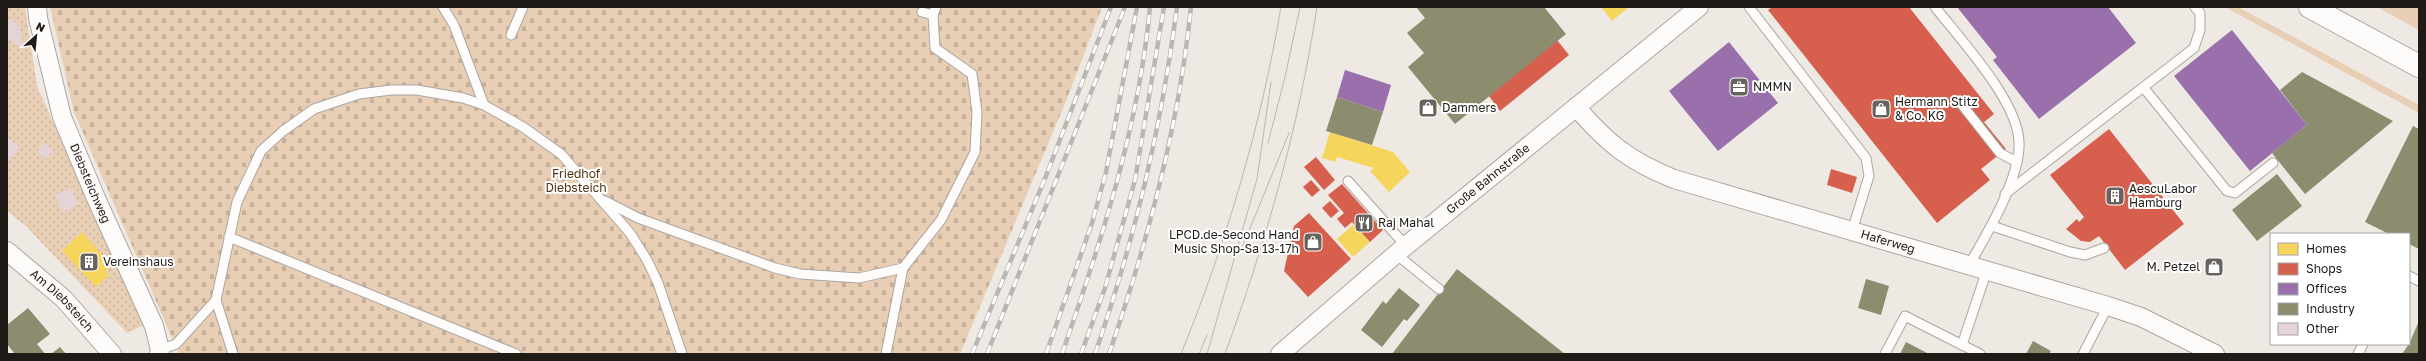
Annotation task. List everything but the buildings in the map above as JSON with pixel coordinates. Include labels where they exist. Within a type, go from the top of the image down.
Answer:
[{"type":"main road","points":[[2310,7],[2419,66]]},
{"type":"street","name":"Diebsteichweg","points":[[37,7],[38,18],[62,117],[95,196],[154,326],[160,352]]},
{"type":"street","name":"Große Bahnstraße","points":[[1283,353],[1401,250],[1699,7]]},
{"type":"street","name":"Haferweg","points":[[1576,107],[1602,137],[1634,161],[1653,171],[1674,179],[2141,316],[2212,353]]},
{"type":"street","name":"Am Diebsteich","points":[[7,251],[64,299],[112,354]]},
{"type":"lane","points":[[443,7],[454,25],[484,105]]},
{"type":"lane","points":[[512,35],[523,7]]},
{"type":"lane","points":[[1749,7],[1866,158],[1869,176],[1852,231]]},
{"type":"lane","points":[[1935,7],[1984,68],[2008,107],[2015,122],[2019,142],[2017,162],[1992,226],[1969,265]]},
{"type":"lane","points":[[2005,194],[2194,48],[2200,30],[2200,13],[2195,7]]},
{"type":"lane","points":[[886,354],[903,268],[941,220],[975,152],[978,112],[972,74],[935,48],[934,11],[922,12]]},
{"type":"lane","points":[[2144,88],[2227,191],[2235,193],[2273,163]]},
{"type":"lane","points":[[233,354],[216,300],[228,236],[237,202],[261,151],[283,131],[314,109],[359,94],[391,90],[417,90],[463,98],[484,105],[523,127],[561,154],[630,233],[647,260],[658,282],[682,354]]},
{"type":"lane","points":[[1959,101],[2000,153],[2017,162]]},
{"type":"lane","points":[[1348,181],[1401,250],[1439,289]]},
{"type":"lane","points":[[600,198],[638,218],[775,268],[800,274],[859,278],[903,268]]},
{"type":"lane","points":[[1992,226],[2070,252],[2085,255],[2104,248]]},
{"type":"lane","points":[[228,236],[516,354]]},
{"type":"lane","points":[[1962,345],[1987,270]]},
{"type":"lane","points":[[2410,276],[2419,281]]},
{"type":"lane","points":[[160,352],[176,344],[216,300]]},
{"type":"lane","points":[[2084,354],[2108,306]]},
{"type":"lane","points":[[1885,354],[1905,316],[1980,354]]},
{"type":"lane","points":[[2358,354],[2362,345]]},
{"type":"green space","points":[[7,7],[25,7],[37,86],[143,325],[127,333],[26,226],[7,211]]},
{"type":"green space","name":"Friedhof Diebsteich","points":[[50,7],[1102,7],[1066,101],[960,354],[179,354],[74,112]]},
{"type":"green space","points":[[2225,7],[2238,7],[2419,105],[2419,113]]},
{"type":"green space","points":[[2377,7],[2419,7],[2419,30]]},
{"type":"tram line","points":[[1181,354],[1213,270],[1240,184],[1263,96],[1281,7]]},
{"type":"tram line","points":[[1268,143],[1285,77],[1300,7]]},
{"type":"tram line","points":[[1225,354],[1268,226],[1280,183],[1301,97],[1317,7]]},
{"type":"tram line","points":[[1207,354],[1257,179],[1271,82]]},
{"type":"tram line","points":[[1242,248],[1289,133]]},
{"type":"tram line","points":[[1199,354],[1207,335]]},
{"type":"railway","points":[[972,354],[1046,176],[1111,7]]},
{"type":"railway","points":[[987,354],[1125,7]]},
{"type":"railway","points":[[1046,354],[1092,223],[1106,172],[1137,7]]},
{"type":"railway","points":[[1062,354],[1091,269],[1128,140],[1145,51],[1150,7]]},
{"type":"railway","points":[[1081,354],[1105,288],[1135,180],[1164,7]]},
{"type":"railway","points":[[1095,354],[1122,268],[1145,183],[1155,140],[1171,52],[1177,7]]},
{"type":"railway","points":[[1109,354],[1137,269],[1160,183],[1179,96],[1191,7]]},
{"type":"place","name":"NMMN","points":[[1739,87]]},
{"type":"place","name":"Dammers","points":[[1428,108]]},
{"type":"place","name":"Hermann Stitz & Co. KG","points":[[1881,109]]},
{"type":"place","name":"AescuLabor Hamburg","points":[[2115,196]]},
{"type":"place","name":"Raj Mahal","points":[[1364,223]]},
{"type":"place","name":"LPCD.de-Second Hand Music Shop-Sa 13-17h","points":[[1313,242]]},
{"type":"place","name":"Vereinshaus","points":[[89,262]]},
{"type":"place","name":"M. Petzel","points":[[2214,267]]}]
